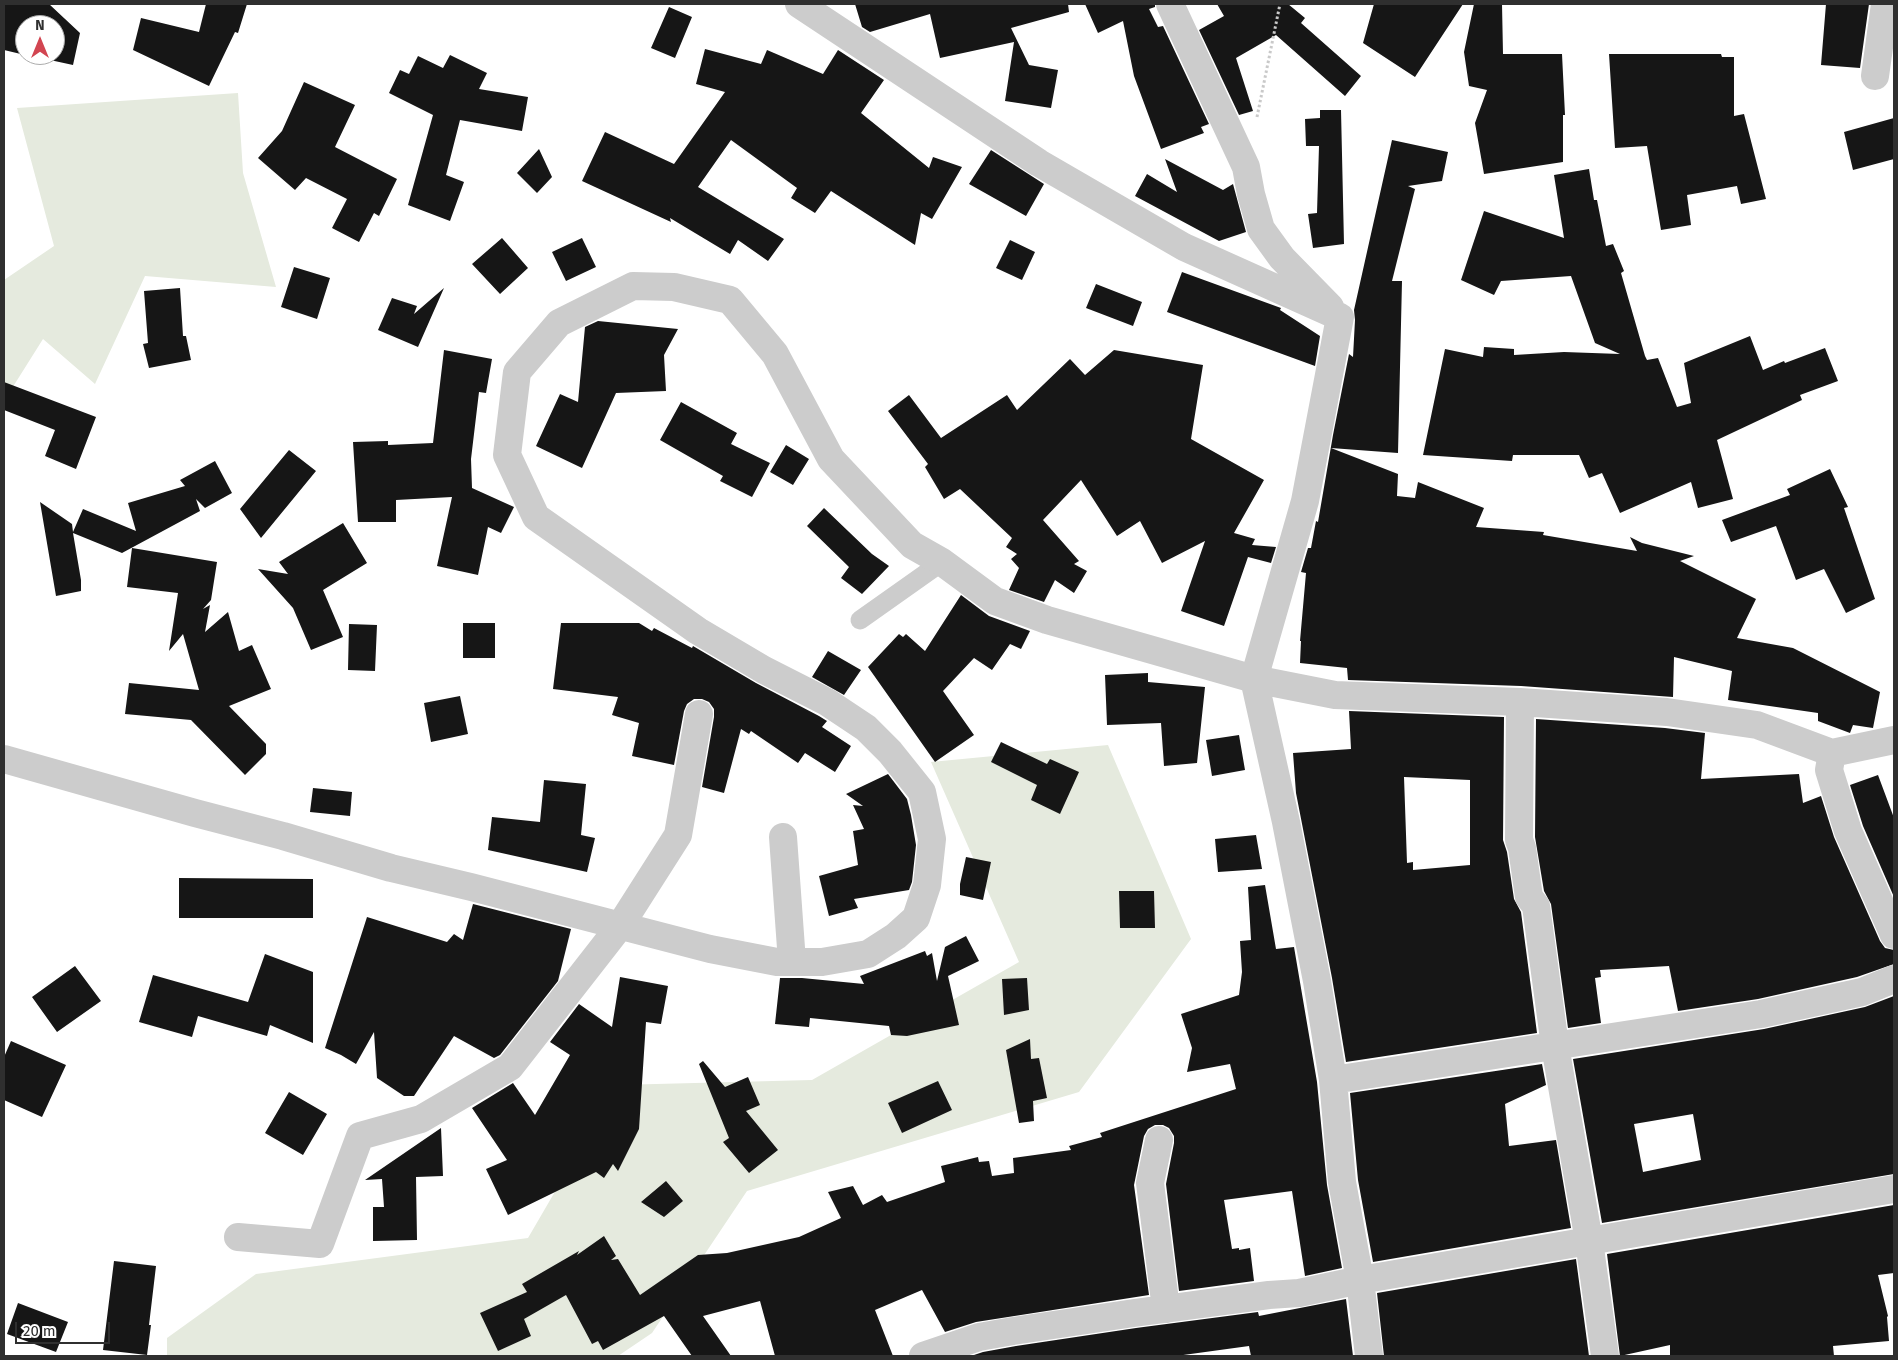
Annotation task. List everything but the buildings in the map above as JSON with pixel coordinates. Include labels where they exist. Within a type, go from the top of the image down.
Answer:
[{"type":"street","points":[[799,4],[1040,163],[1184,247],[1340,317]]},
{"type":"street","points":[[1170,4],[1246,167],[1261,229],[1282,258],[1340,317]]},
{"type":"street","points":[[1875,76],[1885,4]]},
{"type":"street","points":[[4,760],[283,836],[391,868],[710,949],[777,962],[822,962],[868,954],[896,936],[916,918],[928,885],[932,839],[922,792],[890,752],[866,728],[827,702],[764,670],[698,631],[536,517],[507,455],[517,372],[560,323],[633,286],[674,287],[730,300],[775,354],[832,459],[912,545],[942,562],[994,601],[1047,620],[1254,679],[1335,695],[1520,702],[1667,712],[1757,725],[1832,753],[1894,740]]},
{"type":"street","points":[[1340,317],[1305,501],[1254,679],[1288,832],[1317,981],[1333,1080],[1342,1182],[1360,1280],[1369,1356]]},
{"type":"street","points":[[1520,702],[1519,840],[1522,848],[1529,897],[1536,906],[1554,1046],[1589,1242],[1605,1356]]},
{"type":"street","points":[[238,1237],[320,1244],[360,1136],[421,1119],[510,1067],[620,926],[678,835],[699,714]]},
{"type":"street","points":[[1832,753],[1829,770],[1848,831],[1894,935]]},
{"type":"street","points":[[783,837],[792,962]]},
{"type":"street","points":[[1333,1080],[1762,1014],[1862,992],[1894,979]]},
{"type":"street","points":[[1159,1140],[1150,1183],[1166,1309]]},
{"type":"street","points":[[923,1356],[978,1337],[1004,1332],[1269,1295],[1299,1293],[1360,1280],[1894,1189]]},
{"type":"lane","points":[[860,620],[942,562]]},
{"type":"path","points":[[1256,119],[1280,4]]},
{"type":"shaded area","points":[[238,93],[243,173],[276,287],[145,276],[95,384],[43,339],[4,401],[4,280],[54,246],[17,108]]},
{"type":"shaded area","points":[[1108,745],[1191,939],[1079,1092],[747,1191],[652,1333],[618,1356],[167,1356],[167,1338],[256,1274],[528,1238],[617,1085],[812,1080],[1019,962],[931,762]]}]
